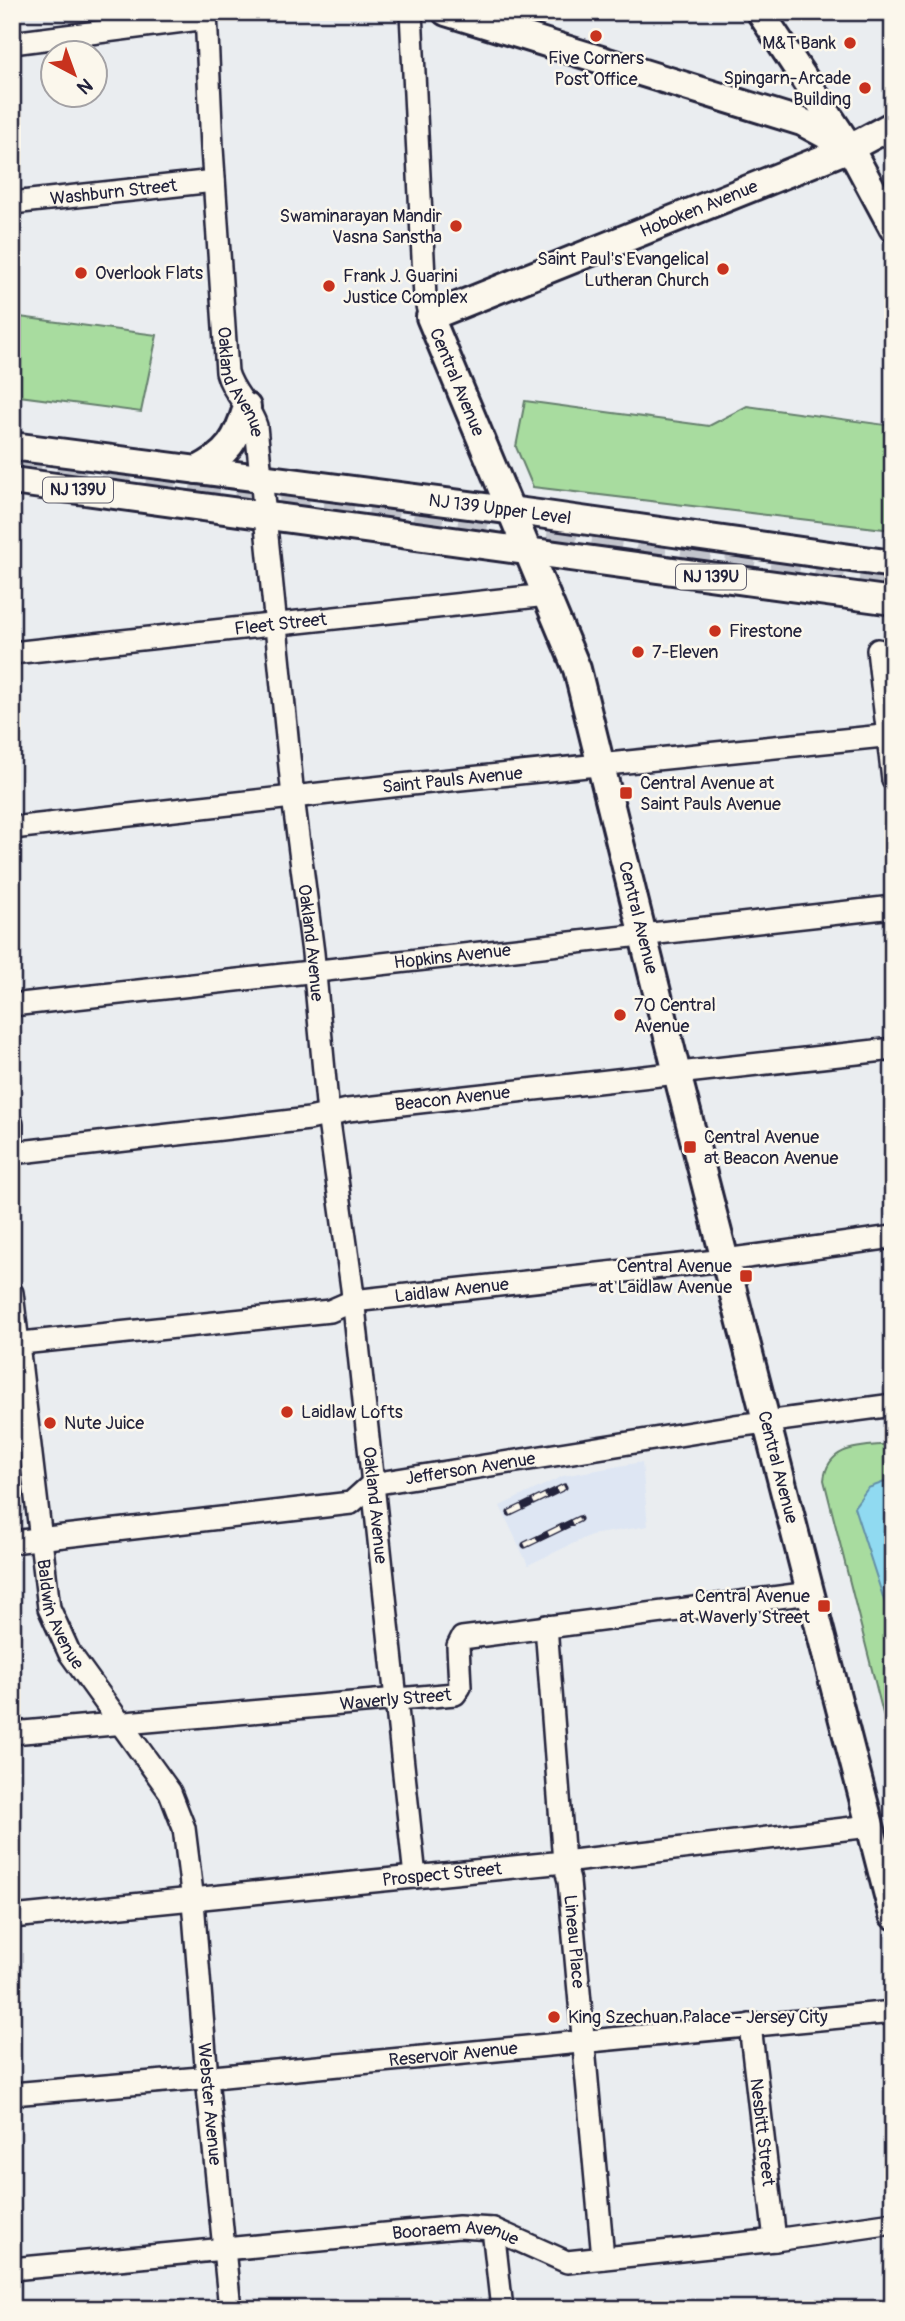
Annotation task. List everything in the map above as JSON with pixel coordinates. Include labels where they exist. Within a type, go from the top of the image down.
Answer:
[{"type":"main road","points":[[446,12],[802,122],[850,148]]},
{"type":"main road","points":[[761,12],[850,148],[893,228]]},
{"type":"main road","name":"Hoboken Avenue","points":[[430,317],[850,148],[893,125]]},
{"type":"main road","name":"Central Avenue","points":[[430,317],[577,669],[677,1073],[893,1915]]},
{"type":"main road","points":[[197,470],[226,451],[239,430],[247,407]]},
{"type":"main road","name":"NJ 139 Upper Level","points":[[12,446],[893,564]]},
{"type":"main road","name":"NJ 139U","points":[[12,481],[264,515]]},
{"type":"main road","name":"NJ 139 Upper Level","points":[[264,515],[893,601]]},
{"type":"street","name":"Central Avenue","points":[[411,12],[425,298],[430,317]]},
{"type":"street","points":[[12,43],[206,15]]},
{"type":"street","name":"Oakland Avenue","points":[[206,15],[227,372],[256,426],[293,797],[328,1114],[353,1301],[415,1877]]},
{"type":"street","name":"Washburn Street","points":[[12,203],[214,181]]},
{"type":"street","name":"Fleet Street","points":[[12,653],[547,595]]},
{"type":"street","points":[[878,650],[893,780]]},
{"type":"street","name":"Saint Pauls Avenue","points":[[12,828],[890,736]]},
{"type":"street","name":"Hopkins Avenue","points":[[12,1005],[893,907]]},
{"type":"street","name":"Beacon Avenue","points":[[12,1153],[893,1049]]},
{"type":"street","points":[[12,1124],[12,1135]]},
{"type":"street","name":"Laidlaw Avenue","points":[[15,1344],[330,1311],[353,1301],[726,1259],[893,1237]]},
{"type":"street","name":"Baldwin Avenue","points":[[12,1293],[15,1344],[49,1608],[69,1652],[170,1792],[184,1828],[193,1900]]},
{"type":"street","name":"Jefferson Avenue","points":[[12,1542],[351,1503],[372,1484],[766,1422],[893,1405]]},
{"type":"street","name":"Waverly Street","points":[[12,1733],[455,1694],[460,1687],[458,1646],[462,1638],[810,1593]]},
{"type":"street","name":"Lineau Place","points":[[546,1626],[564,1862],[569,1881],[603,2259]]},
{"type":"street","name":"Prospect Street","points":[[12,1917],[564,1862],[870,1826]]},
{"type":"street","name":"Webster Avenue","points":[[193,1900],[230,2309]]},
{"type":"street","name":"Reservoir Avenue","points":[[12,2094],[207,2078],[893,2011]]},
{"type":"street","name":"Nesbitt Street","points":[[750,2025],[775,2240]]},
{"type":"street","name":"Booraem Avenue","points":[[12,2269],[459,2227],[493,2229],[567,2262],[775,2240],[893,2223]]},
{"type":"street","points":[[493,2229],[502,2309]]},
{"type":"shaded area","points":[[642,1462],[648,1526],[591,1535],[528,1565],[500,1506],[563,1476]]},
{"type":"green space","points":[[12,316],[157,335],[141,412],[12,395]]},
{"type":"green space","points":[[525,401],[709,426],[747,406],[893,426],[893,530],[533,487],[516,447]]},
{"type":"green space","points":[[893,1444],[893,1479],[887,1480],[885,1603],[893,1636],[893,1753],[824,1480],[832,1459],[840,1453],[859,1447]]},
{"type":"water","points":[[893,1479],[893,1636],[854,1507],[868,1488]]},
{"type":"tunnel","points":[[12,462],[893,580]]},
{"type":"railway","points":[[510,1513],[564,1487]]},
{"type":"railway","points":[[525,1545],[579,1519]]},
{"type":"place","name":"Five Corners Post Office","points":[[596,36]]},
{"type":"place","name":"M&T Bank","points":[[850,43]]},
{"type":"place","name":"Spingarn-Arcade Building","points":[[865,88]]},
{"type":"place","name":"Swaminarayan Mandir Vasna Sanstha","points":[[456,226]]},
{"type":"place","name":"Saint Paul's Evangelical Lutheran Church","points":[[723,269]]},
{"type":"place","name":"Overlook Flats","points":[[81,273]]},
{"type":"place","name":"Frank J. Guarini Justice Complex","points":[[329,286]]},
{"type":"place","name":"Firestone","points":[[715,631]]},
{"type":"place","name":"7-Eleven","points":[[638,652]]},
{"type":"place","name":"Central Avenue at Saint Pauls Avenue","points":[[626,793]]},
{"type":"place","name":"70 Central Avenue","points":[[620,1015]]},
{"type":"place","name":"Central Avenue at Beacon Avenue","points":[[690,1147]]},
{"type":"place","name":"Central Avenue at Laidlaw Avenue","points":[[746,1276]]},
{"type":"place","name":"Laidlaw Lofts","points":[[287,1412]]},
{"type":"place","name":"Nute Juice","points":[[50,1423]]},
{"type":"place","name":"Central Avenue at Waverly Street","points":[[824,1606]]},
{"type":"place","name":"King Szechuan Palace - Jersey City","points":[[554,2017]]}]
